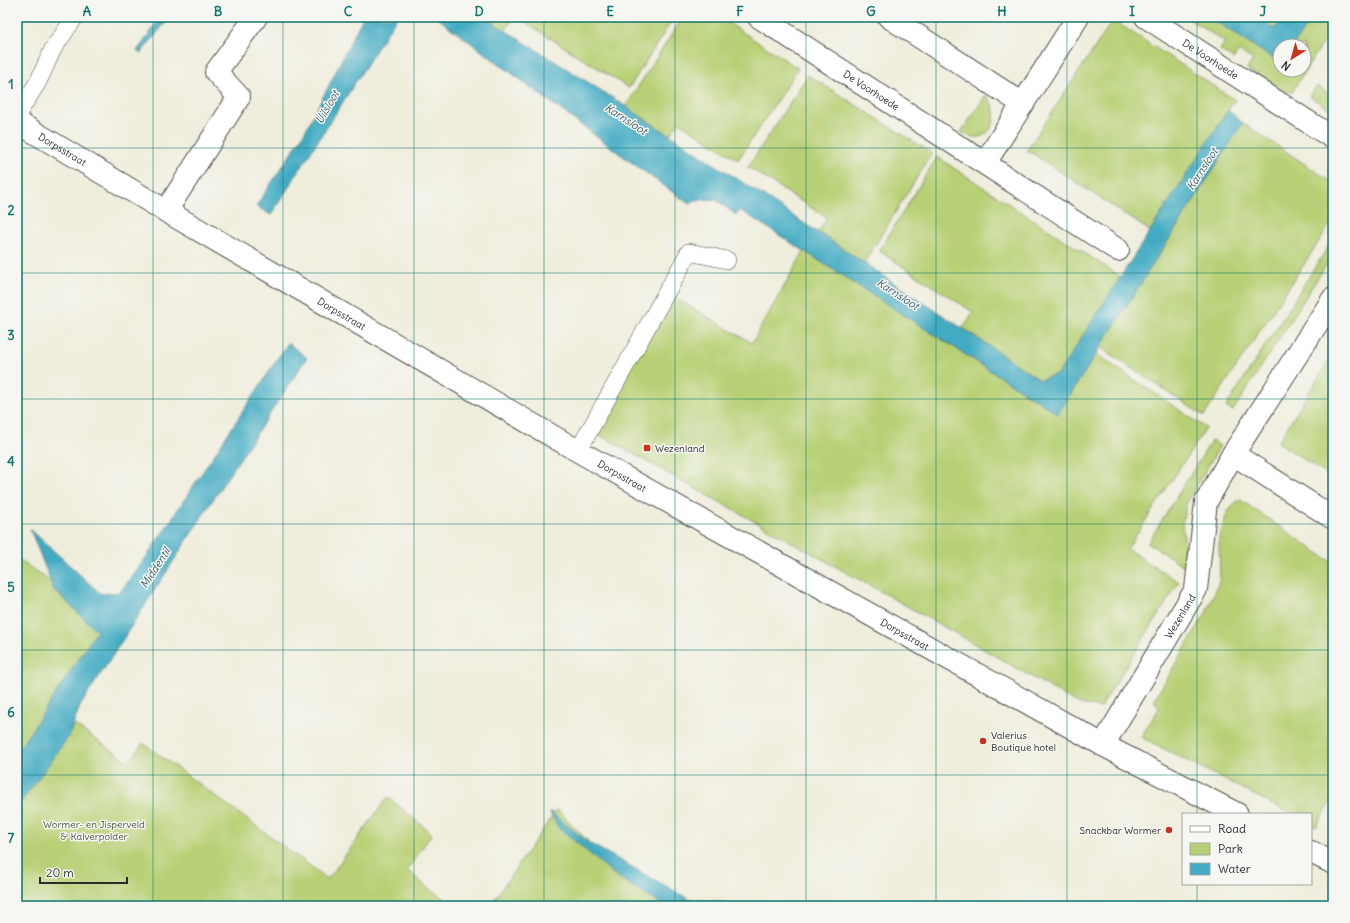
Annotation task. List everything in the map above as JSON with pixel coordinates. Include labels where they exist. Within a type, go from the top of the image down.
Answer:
[{"type":"street","points":[[166,211],[239,97],[216,72],[256,17]]},
{"type":"street","name":"De Voorhoede","points":[[759,17],[1118,250]]},
{"type":"street","points":[[889,17],[1023,104]]},
{"type":"street","points":[[984,163],[1078,17]]},
{"type":"street","name":"De Voorhoede","points":[[1146,17],[1333,138]]},
{"type":"street","name":"Dorpsstraat","points":[[17,122],[166,211],[578,451],[1102,745],[1235,813]]},
{"type":"street","name":"Wezenland","points":[[1102,745],[1196,589],[1206,502],[1233,454],[1333,299]]},
{"type":"street","points":[[1233,454],[1333,518]]},
{"type":"street","points":[[1312,852],[1333,863]]},
{"type":"lane","points":[[17,115],[38,82],[53,49],[75,17]]},
{"type":"lane","points":[[578,451],[689,252],[727,260]]},
{"type":"green space","points":[[484,17],[514,17],[505,31]]},
{"type":"green space","points":[[517,17],[674,17],[629,88]]},
{"type":"green space","points":[[683,17],[719,17],[798,68],[738,160],[679,122],[670,135],[625,107]]},
{"type":"green space","points":[[1186,17],[1209,17],[1272,58],[1272,78],[1301,78],[1292,92],[1279,90],[1247,69],[1253,60],[1239,51],[1233,59],[1220,50],[1225,42]]},
{"type":"green space","points":[[1230,17],[1294,17],[1280,38],[1272,38],[1272,44]]},
{"type":"green space","points":[[1312,17],[1333,17],[1333,27],[1312,60],[1312,38],[1298,38]]},
{"type":"green space","points":[[1113,20],[1235,100],[1150,231],[1027,150]]},
{"type":"green space","points":[[808,75],[932,153],[864,263],[818,232],[827,218],[748,167]]},
{"type":"green space","points":[[1317,86],[1333,97],[1333,111],[1309,96]]},
{"type":"green space","points":[[986,95],[993,105],[994,112],[993,124],[990,129],[979,137],[972,137],[961,132]]},
{"type":"green space","points":[[1243,123],[1333,183],[1333,220],[1204,416],[1100,347]]},
{"type":"green space","points":[[937,157],[1121,277],[1058,374],[1040,380],[963,328],[973,312],[879,251]]},
{"type":"green space","points":[[1333,239],[1333,254],[1233,411],[1226,407]]},
{"type":"green space","points":[[804,251],[1058,414],[1096,354],[1206,428],[1127,549],[1179,582],[1100,708],[1077,703],[964,638],[594,432],[670,295],[752,343]]},
{"type":"green space","points":[[1333,354],[1333,479],[1278,442]]},
{"type":"green space","points":[[1212,440],[1220,446],[1187,501],[1182,524],[1187,559],[1184,566],[1148,543]]},
{"type":"green space","points":[[1239,499],[1333,563],[1333,798],[1316,827],[1312,825],[1312,813],[1289,813],[1141,737],[1159,708],[1154,700],[1206,613],[1220,579],[1219,539],[1227,513]]},
{"type":"green space","name":"Wormer- en Jisperveld & Kalverpolder","points":[[17,558],[51,582],[54,590],[96,629],[118,646],[80,706],[73,724],[129,762],[143,743],[328,879],[388,797],[432,834],[407,870],[428,888],[455,906],[17,906]]},
{"type":"green space","points":[[557,809],[626,881],[666,902],[691,899],[720,902],[725,906],[490,906]]},
{"type":"water","points":[[161,17],[170,17],[141,53],[137,51]]},
{"type":"water","name":"Uilsloot","points":[[363,17],[397,17],[271,215],[256,206],[302,137]]},
{"type":"water","name":"Karnsloot","points":[[436,17],[484,17],[591,84],[745,184],[1040,380],[1058,374],[1228,110],[1243,123],[1058,414],[740,210],[736,215],[715,199],[695,200],[689,204]]},
{"type":"water","points":[[1209,17],[1256,17],[1275,29],[1282,17],[1312,17],[1298,38],[1272,38],[1272,58]]},
{"type":"water","name":"Middentil","points":[[288,343],[307,358],[227,478],[80,706],[69,736],[17,808],[17,752],[97,631],[54,590],[30,529],[101,594],[120,592],[145,559]]},
{"type":"water","points":[[549,811],[589,843],[691,900],[715,901],[739,906],[664,906],[616,876],[558,827]]},
{"type":"place","name":"Wezenland","points":[[647,448]]},
{"type":"place","name":"Valerius Boutique hotel","points":[[983,741]]},
{"type":"place","name":"Snackbar Wormer","points":[[1169,830]]}]
